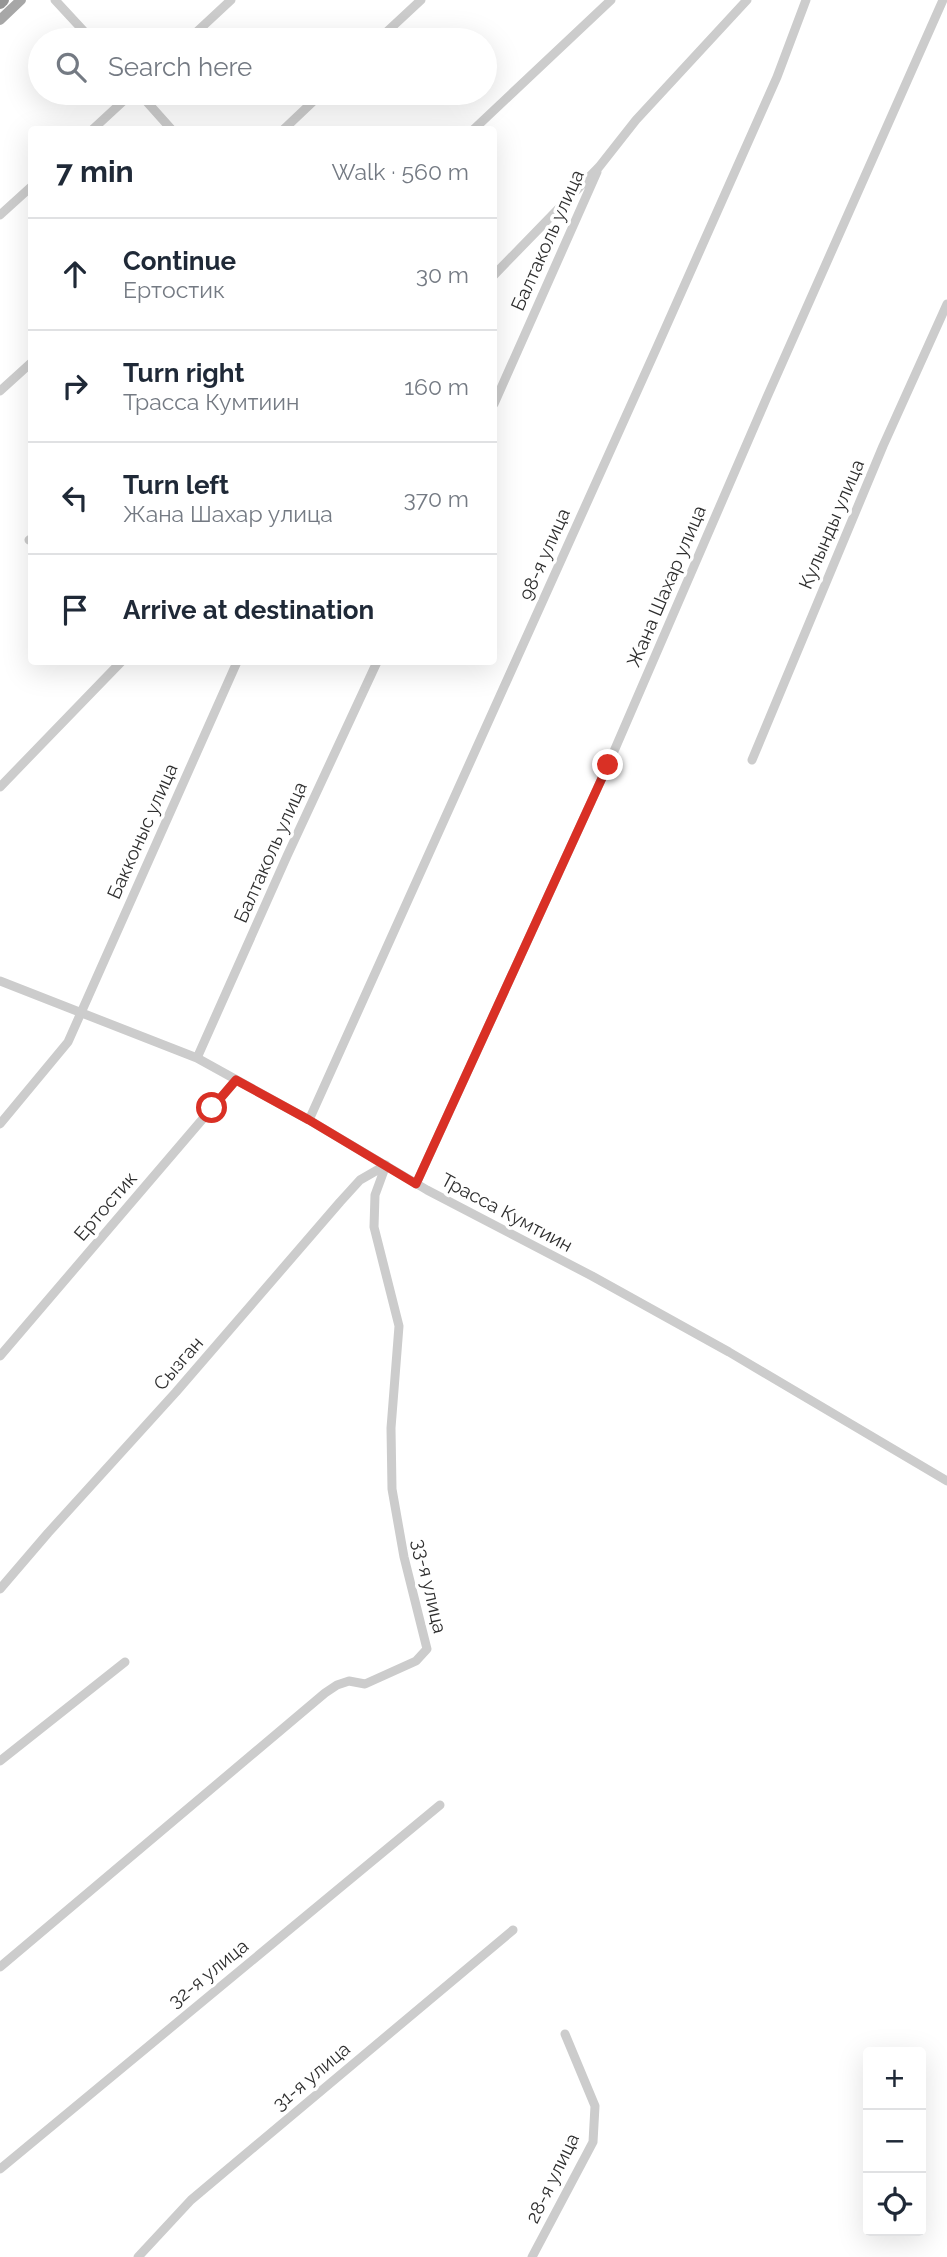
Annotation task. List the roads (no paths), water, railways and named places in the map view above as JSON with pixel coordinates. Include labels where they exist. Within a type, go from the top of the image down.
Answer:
[{"type":"main road","points":[[0,20],[21,0]]},
{"type":"street","points":[[55,0],[81,28]]},
{"type":"street","points":[[201,28],[231,0]]},
{"type":"street","points":[[391,28],[421,0]]},
{"type":"street","points":[[477,126],[611,0]]},
{"type":"street","points":[[497,272],[599,167],[636,120],[747,0]]},
{"type":"street","name":"98-я улица","points":[[309,1120],[777,77],[806,0]]},
{"type":"street","name":"Жана Шахар улица","points":[[416,1184],[608,765],[943,0]]},
{"type":"street","points":[[96,126],[119,105]]},
{"type":"street","points":[[150,105],[168,126]]},
{"type":"street","points":[[287,126],[309,105]]},
{"type":"street","name":"Балтаколь улица","points":[[497,397],[599,167]]},
{"type":"street","points":[[0,215],[28,190]]},
{"type":"street","name":"Кулынды улица","points":[[752,760],[883,446],[947,304]]},
{"type":"street","points":[[0,391],[28,366]]},
{"type":"street","points":[[0,787],[118,665]]},
{"type":"street","name":"Бакконыс улица","points":[[0,1124],[68,1042],[236,665]]},
{"type":"street","name":"Балтаколь улица","points":[[197,1058],[281,868],[376,665]]},
{"type":"street","name":"Трасса Кумтиин","points":[[0,981],[197,1058],[309,1120],[416,1184],[592,1276],[729,1352],[947,1481]]},
{"type":"street","name":"Ертостик","points":[[0,1356],[236,1080]]},
{"type":"street","name":"Сызган","points":[[0,1589],[360,1180],[386,1165]]},
{"type":"street","name":"33-я улица","points":[[0,1967],[325,1693],[349,1681],[365,1684],[416,1661],[427,1649],[404,1557],[392,1489],[391,1429],[399,1326],[374,1227],[375,1195],[386,1165]]},
{"type":"street","points":[[0,1761],[125,1662]]},
{"type":"street","name":"32-я улица","points":[[0,2169],[440,1805]]},
{"type":"street","name":"31-я улица","points":[[138,2257],[191,2200],[513,1930]]},
{"type":"street","name":"28-я улица","points":[[533,2257],[593,2142],[595,2106],[565,2034]]}]
